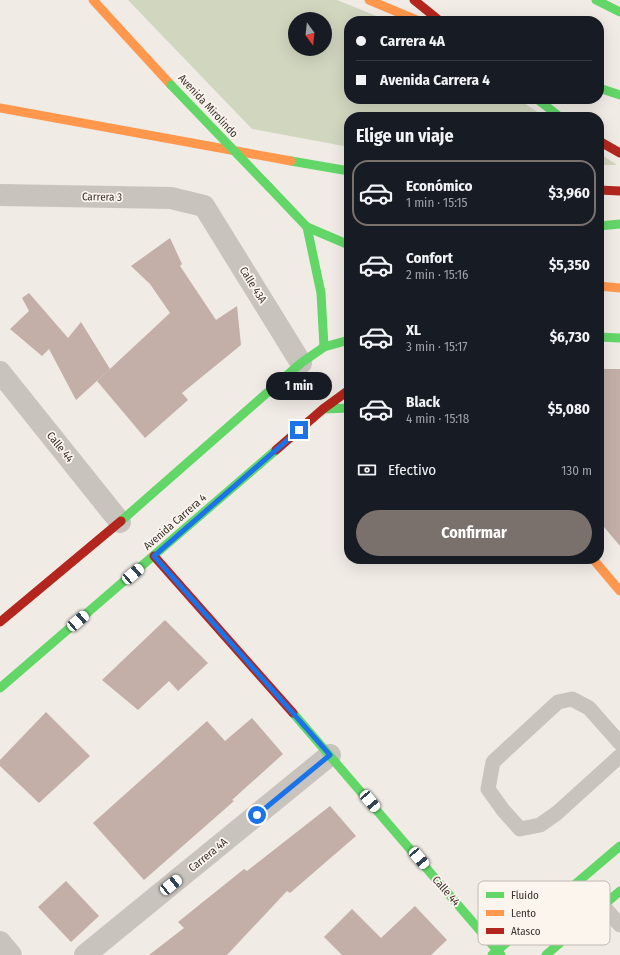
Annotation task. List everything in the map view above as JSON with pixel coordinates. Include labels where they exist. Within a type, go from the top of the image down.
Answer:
[{"type":"main road","name":"Avenida Mirolindo","points":[[93,0],[171,85],[307,227]]},
{"type":"main road","points":[[369,0],[407,16]]},
{"type":"main road","points":[[414,0],[434,16]]},
{"type":"main road","points":[[596,0],[620,12]]},
{"type":"main road","points":[[604,90],[620,95]]},
{"type":"main road","points":[[543,104],[554,112]]},
{"type":"main road","points":[[0,108],[344,170]]},
{"type":"main road","points":[[604,144],[620,153]]},
{"type":"main road","points":[[604,190],[620,191]]},
{"type":"main road","points":[[604,226],[620,224]]},
{"type":"main road","points":[[307,227],[344,243]]},
{"type":"main road","points":[[307,227],[321,293],[324,347]]},
{"type":"main road","points":[[604,286],[620,288]]},
{"type":"main road","points":[[604,337],[620,338]]},
{"type":"main road","points":[[0,622],[120,522],[301,363],[324,347],[344,341]]},
{"type":"main road","name":"Avenida Carrera 4","points":[[0,688],[323,409],[344,394]]},
{"type":"main road","points":[[323,409],[344,408]]},
{"type":"main road","name":"Calle 44","points":[[154,556],[330,755],[478,930]]},
{"type":"main road","points":[[597,564],[620,591]]},
{"type":"main road","points":[[580,881],[620,846]]},
{"type":"main road","points":[[610,900],[620,891]]},
{"type":"main road","name":"Calle 44","points":[[490,945],[497,953]]},
{"type":"main road","points":[[497,953],[506,945]]},
{"type":"main road","points":[[546,955],[558,945]]},
{"type":"street","name":"Carrera 3","points":[[0,195],[171,198],[204,206]]},
{"type":"street","name":"Calle 43A","points":[[204,206],[301,363]]},
{"type":"street","name":"Calle 44","points":[[0,372],[120,522]]},
{"type":"street","name":"Carrera 4A","points":[[85,955],[330,755]]},
{"type":"street","points":[[0,942],[11,955]]},
{"type":"lane","points":[[620,743],[589,708],[572,699],[558,702],[493,762],[488,789],[503,810],[520,829],[540,825],[557,813],[620,756]]},
{"type":"lane","points":[[610,914],[620,925]]},
{"type":"green space","points":[[128,0],[337,0],[377,16],[344,16],[344,104],[526,104],[538,112],[344,112],[344,146],[252,129]]},
{"type":"green space","points":[[604,156],[617,165],[604,165]]},
{"type":"building","points":[[170,238],[182,264],[180,266],[216,320],[237,306],[241,345],[182,393],[188,400],[145,438],[97,381],[170,313],[150,284],[131,266]]},
{"type":"building","points":[[29,293],[68,338],[81,322],[110,369],[76,400],[49,349],[42,356],[10,329],[29,311],[22,298]]},
{"type":"building","points":[[604,369],[620,369],[620,546],[604,527]]},
{"type":"building","points":[[165,620],[208,663],[178,691],[169,681],[138,710],[102,680]]},
{"type":"building","points":[[46,712],[90,756],[39,803],[0,766],[0,760]]},
{"type":"building","points":[[252,718],[283,754],[232,800],[234,801],[144,880],[93,823],[207,721],[225,741]]},
{"type":"building","points":[[330,806],[356,836],[290,893],[287,891],[227,955],[149,955],[184,928],[178,922],[244,869],[247,871]]},
{"type":"building","points":[[66,881],[99,916],[71,942],[38,907]]},
{"type":"building","points":[[415,906],[447,940],[431,955],[342,955],[324,937],[352,909],[381,938]]},
{"type":"traffic: fast","points":[[596,0],[620,12]]},
{"type":"traffic: fast","points":[[171,85],[269,187]]},
{"type":"traffic: fast","points":[[604,90],[620,95]]},
{"type":"traffic: fast","points":[[543,104],[554,112]]},
{"type":"traffic: fast","points":[[291,161],[344,170]]},
{"type":"traffic: fast","points":[[269,187],[307,227],[321,293],[324,347]]},
{"type":"traffic: fast","points":[[604,226],[620,224]]},
{"type":"traffic: fast","points":[[307,227],[344,243]]},
{"type":"traffic: fast","points":[[604,337],[620,338]]},
{"type":"traffic: fast","points":[[121,521],[301,363],[324,347],[344,341]]},
{"type":"traffic: fast","points":[[323,409],[344,408]]},
{"type":"traffic: fast","points":[[0,688],[276,450]]},
{"type":"traffic: fast","points":[[293,713],[478,928]]},
{"type":"traffic: fast","points":[[579,881],[620,846]]},
{"type":"traffic: fast","points":[[610,900],[620,891]]},
{"type":"traffic: fast","points":[[492,945],[501,955]]},
{"type":"traffic: fast","points":[[492,955],[504,945]]},
{"type":"traffic: fast","points":[[546,955],[558,945]]},
{"type":"traffic: slow","points":[[93,0],[171,85]]},
{"type":"traffic: slow","points":[[369,0],[407,16]]},
{"type":"traffic: slow","points":[[0,108],[291,161]]},
{"type":"traffic: slow","points":[[604,286],[620,288]]},
{"type":"traffic: slow","points":[[597,564],[620,591]]},
{"type":"traffic: jam","points":[[414,0],[434,16]]},
{"type":"traffic: jam","points":[[604,144],[620,153]]},
{"type":"traffic: jam","points":[[604,190],[620,191]]},
{"type":"traffic: jam","points":[[276,450],[323,409],[344,394]]},
{"type":"traffic: jam","points":[[0,622],[121,521]]},
{"type":"traffic: jam","points":[[154,556],[293,713]]},
{"type":"route","points":[[257,815],[330,755],[154,556],[299,430]]}]
